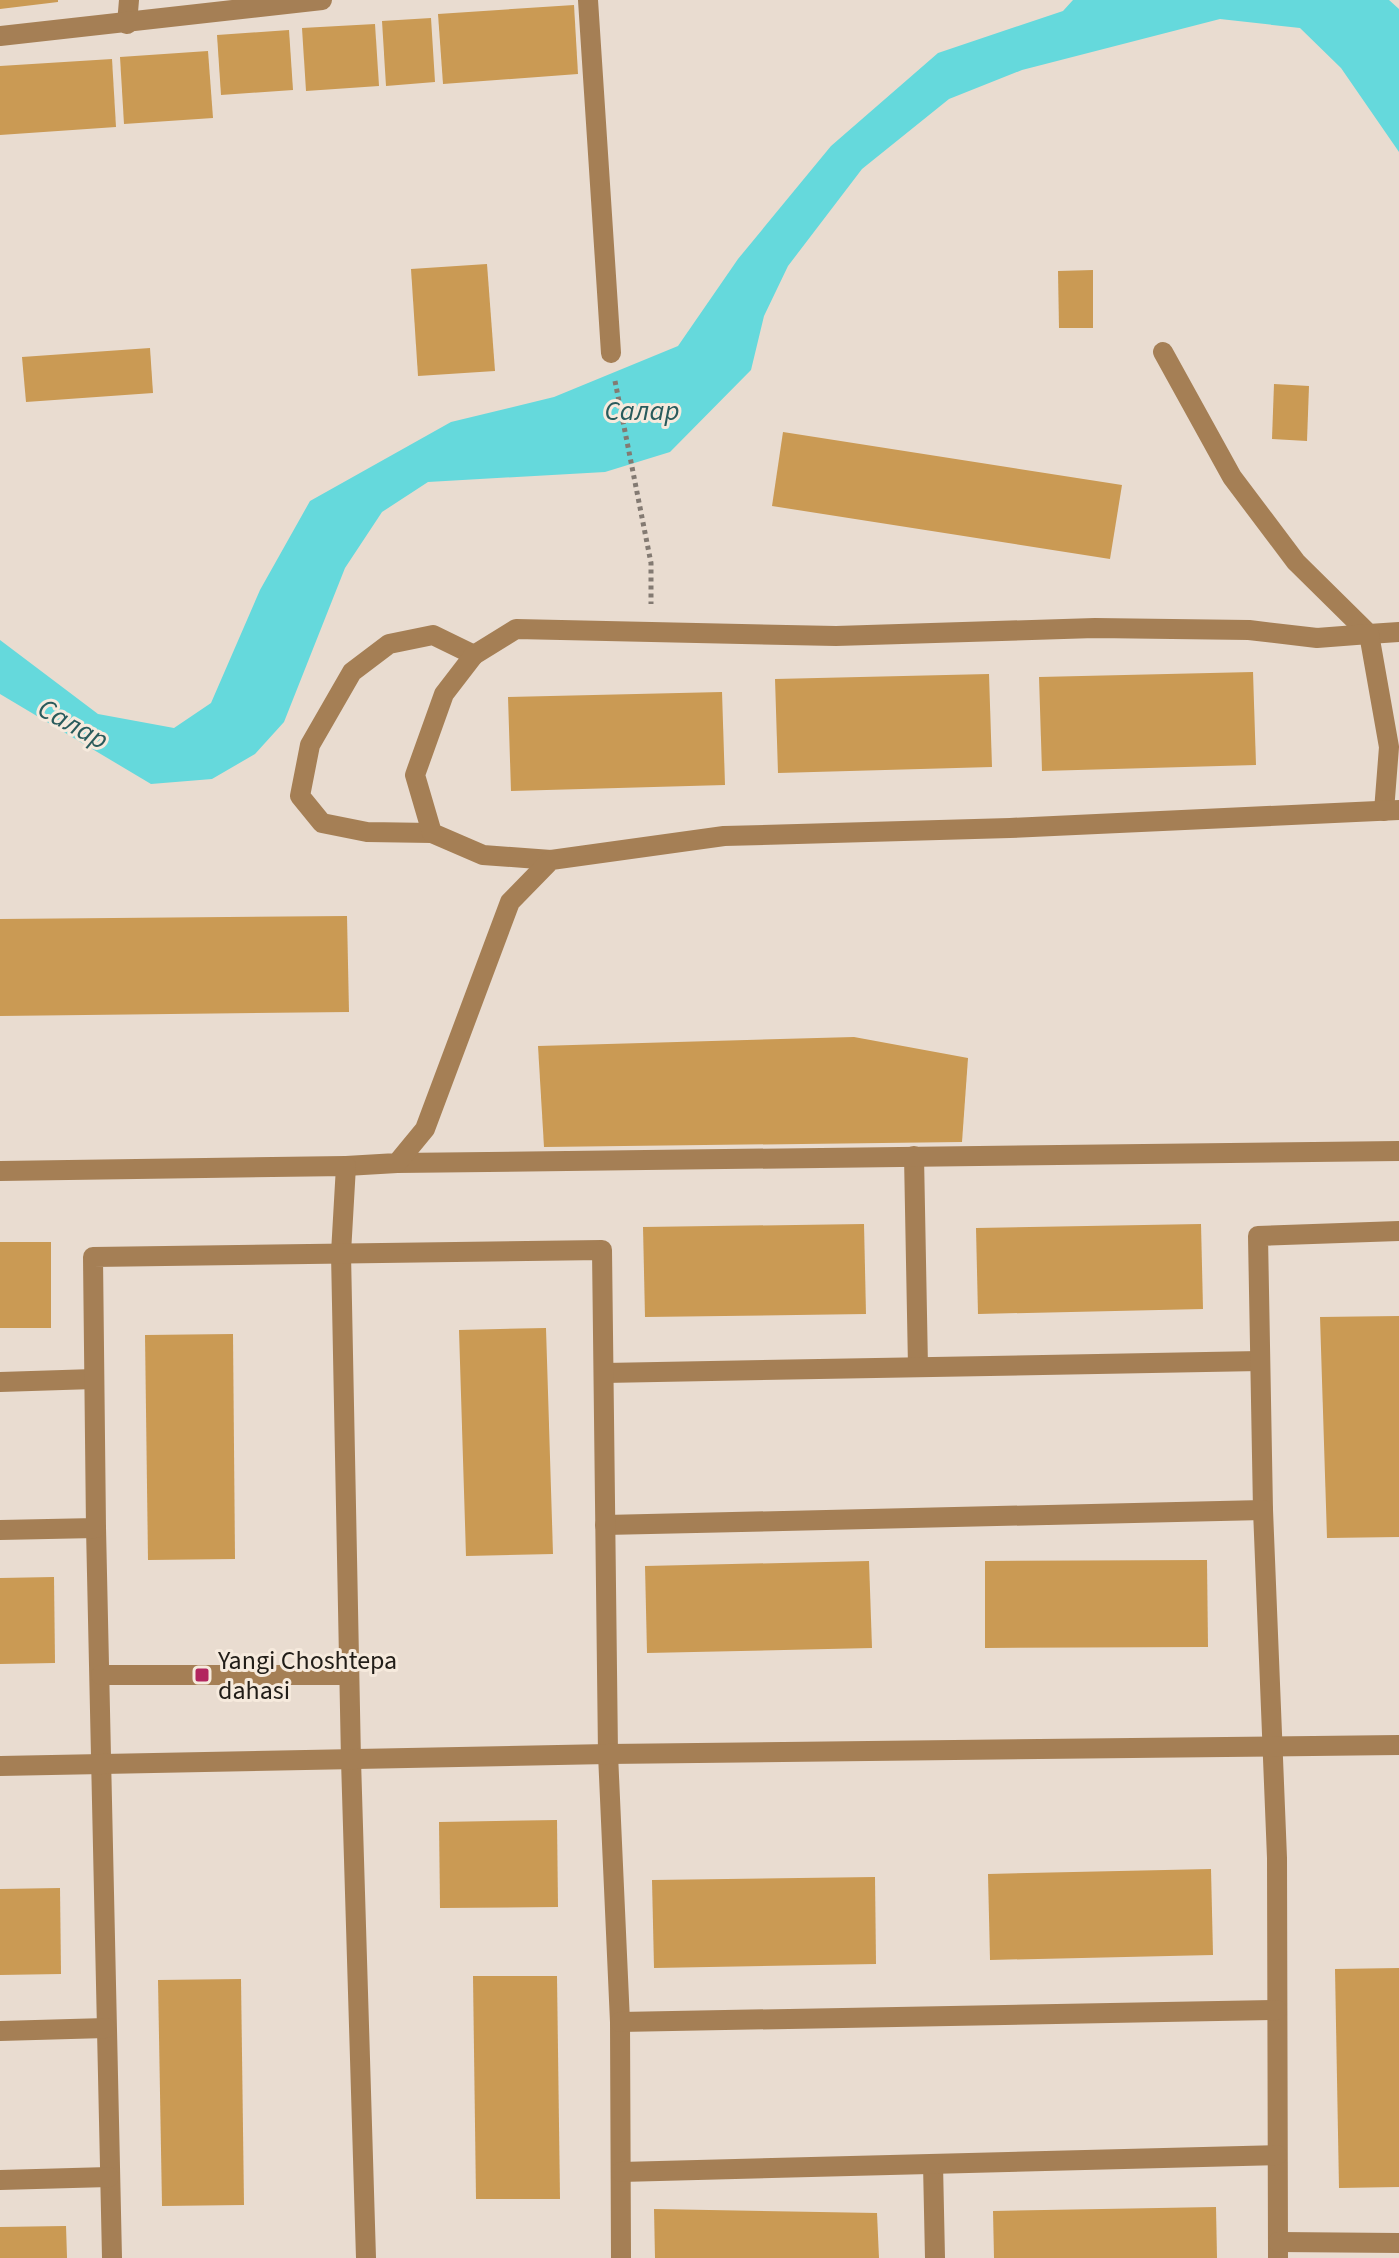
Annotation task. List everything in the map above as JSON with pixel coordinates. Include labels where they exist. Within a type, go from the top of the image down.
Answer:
[{"type":"street","points":[[127,24],[129,0]]},
{"type":"street","points":[[0,36],[322,0]]},
{"type":"street","points":[[588,0],[611,360]]},
{"type":"street","points":[[474,655],[433,635],[389,644],[352,672],[310,745],[300,796],[322,823],[367,832],[432,833],[483,855],[551,860],[724,836],[1010,828],[1391,810],[1389,747],[1369,634],[1296,562],[1232,477],[1163,352]]},
{"type":"street","points":[[432,833],[415,775],[444,694],[474,655],[516,629],[836,636],[1095,628],[1249,630],[1317,638],[1399,632]]},
{"type":"street","points":[[397,1163],[425,1129],[510,902],[551,860]]},
{"type":"street","points":[[0,1171],[1399,1151]]},
{"type":"street","points":[[914,1156],[918,1367]]},
{"type":"street","points":[[346,1166],[341,1253],[351,1760],[366,2258]]},
{"type":"street","points":[[1399,1231],[1258,1236],[1263,1510],[1273,1746],[1278,2250],[1399,2243]]},
{"type":"street","points":[[112,2258],[93,1257],[602,1250],[608,1754],[620,2022],[621,2258]]},
{"type":"street","points":[[604,1373],[1260,1361]]},
{"type":"street","points":[[0,1382],[94,1379]]},
{"type":"street","points":[[605,1525],[1263,1510]]},
{"type":"street","points":[[0,1530],[96,1528]]},
{"type":"street","points":[[101,1675],[349,1675]]},
{"type":"street","points":[[0,1766],[608,1754],[1399,1745]]},
{"type":"street","points":[[620,2022],[1277,2010]]},
{"type":"street","points":[[0,2031],[106,2028]]},
{"type":"street","points":[[621,2172],[1277,2155]]},
{"type":"street","points":[[933,2164],[935,2258]]},
{"type":"street","points":[[0,2180],[109,2177]]},
{"type":"path","points":[[611,360],[651,563],[650,632]]},
{"type":"water","name":"Салар","points":[[1073,0],[1389,0],[1399,9],[1399,152],[1341,68],[1300,28],[1220,19],[1022,70],[949,99],[862,169],[788,266],[764,316],[751,370],[670,452],[605,472],[428,482],[382,512],[345,568],[284,722],[255,754],[212,779],[151,784],[0,694],[0,640],[98,714],[174,728],[211,703],[260,590],[310,501],[451,422],[554,397],[678,346],[738,259],[831,146],[938,53],[1063,11]]},
{"type":"building","points":[[0,0],[58,0],[58,2],[0,9]]},
{"type":"building","points":[[574,5],[578,74],[443,84],[438,14]]},
{"type":"building","points":[[431,18],[435,82],[386,86],[382,21]]},
{"type":"building","points":[[375,24],[379,86],[306,91],[302,28]]},
{"type":"building","points":[[289,30],[293,90],[221,95],[217,35]]},
{"type":"building","points":[[208,51],[213,118],[124,124],[120,57]]},
{"type":"building","points":[[112,59],[116,127],[0,135],[0,66]]},
{"type":"building","points":[[487,264],[495,371],[418,376],[411,269]]},
{"type":"building","points":[[1093,270],[1093,328],[1059,328],[1058,271]]},
{"type":"building","points":[[150,348],[153,393],[26,402],[22,357]]},
{"type":"building","points":[[1274,384],[1309,386],[1307,441],[1272,439]]},
{"type":"building","points":[[783,432],[1122,485],[1110,559],[772,506]]},
{"type":"building","points":[[1253,672],[1256,765],[1042,771],[1039,677]]},
{"type":"building","points":[[989,674],[992,767],[778,773],[775,679]]},
{"type":"building","points":[[722,692],[725,785],[511,791],[508,697]]},
{"type":"building","points":[[347,916],[349,1012],[0,1016],[0,919]]},
{"type":"building","points":[[854,1037],[968,1058],[962,1142],[544,1147],[538,1046]]},
{"type":"building","points":[[864,1224],[866,1314],[645,1317],[643,1227]]},
{"type":"building","points":[[1201,1224],[1203,1309],[978,1314],[976,1228]]},
{"type":"building","points":[[0,1242],[51,1242],[51,1328],[0,1328]]},
{"type":"building","points":[[1399,1316],[1399,1537],[1327,1538],[1320,1317]]},
{"type":"building","points":[[546,1328],[553,1554],[466,1556],[459,1330]]},
{"type":"building","points":[[233,1334],[235,1559],[148,1560],[145,1335]]},
{"type":"building","points":[[1207,1560],[1208,1647],[985,1648],[985,1561]]},
{"type":"building","points":[[869,1561],[872,1648],[647,1653],[645,1566]]},
{"type":"building","points":[[54,1577],[55,1663],[0,1664],[0,1578]]},
{"type":"building","points":[[557,1820],[558,1907],[440,1908],[439,1822]]},
{"type":"building","points":[[1211,1869],[1213,1955],[990,1960],[988,1874]]},
{"type":"building","points":[[875,1877],[876,1964],[654,1968],[652,1880]]},
{"type":"building","points":[[60,1888],[61,1974],[0,1975],[0,1889]]},
{"type":"building","points":[[1399,1968],[1399,2187],[1339,2188],[1335,1969]]},
{"type":"building","points":[[473,1976],[557,1976],[560,2199],[476,2199]]},
{"type":"building","points":[[241,1979],[244,2205],[162,2206],[158,1980]]},
{"type":"building","points":[[1216,2207],[1217,2258],[994,2258],[993,2211]]},
{"type":"building","points":[[654,2209],[877,2213],[879,2258],[655,2258]]},
{"type":"building","points":[[66,2226],[67,2258],[0,2258],[0,2227]]},
{"type":"place","name":"Yangi Choshtepa dahasi","points":[[202,1675]]}]
